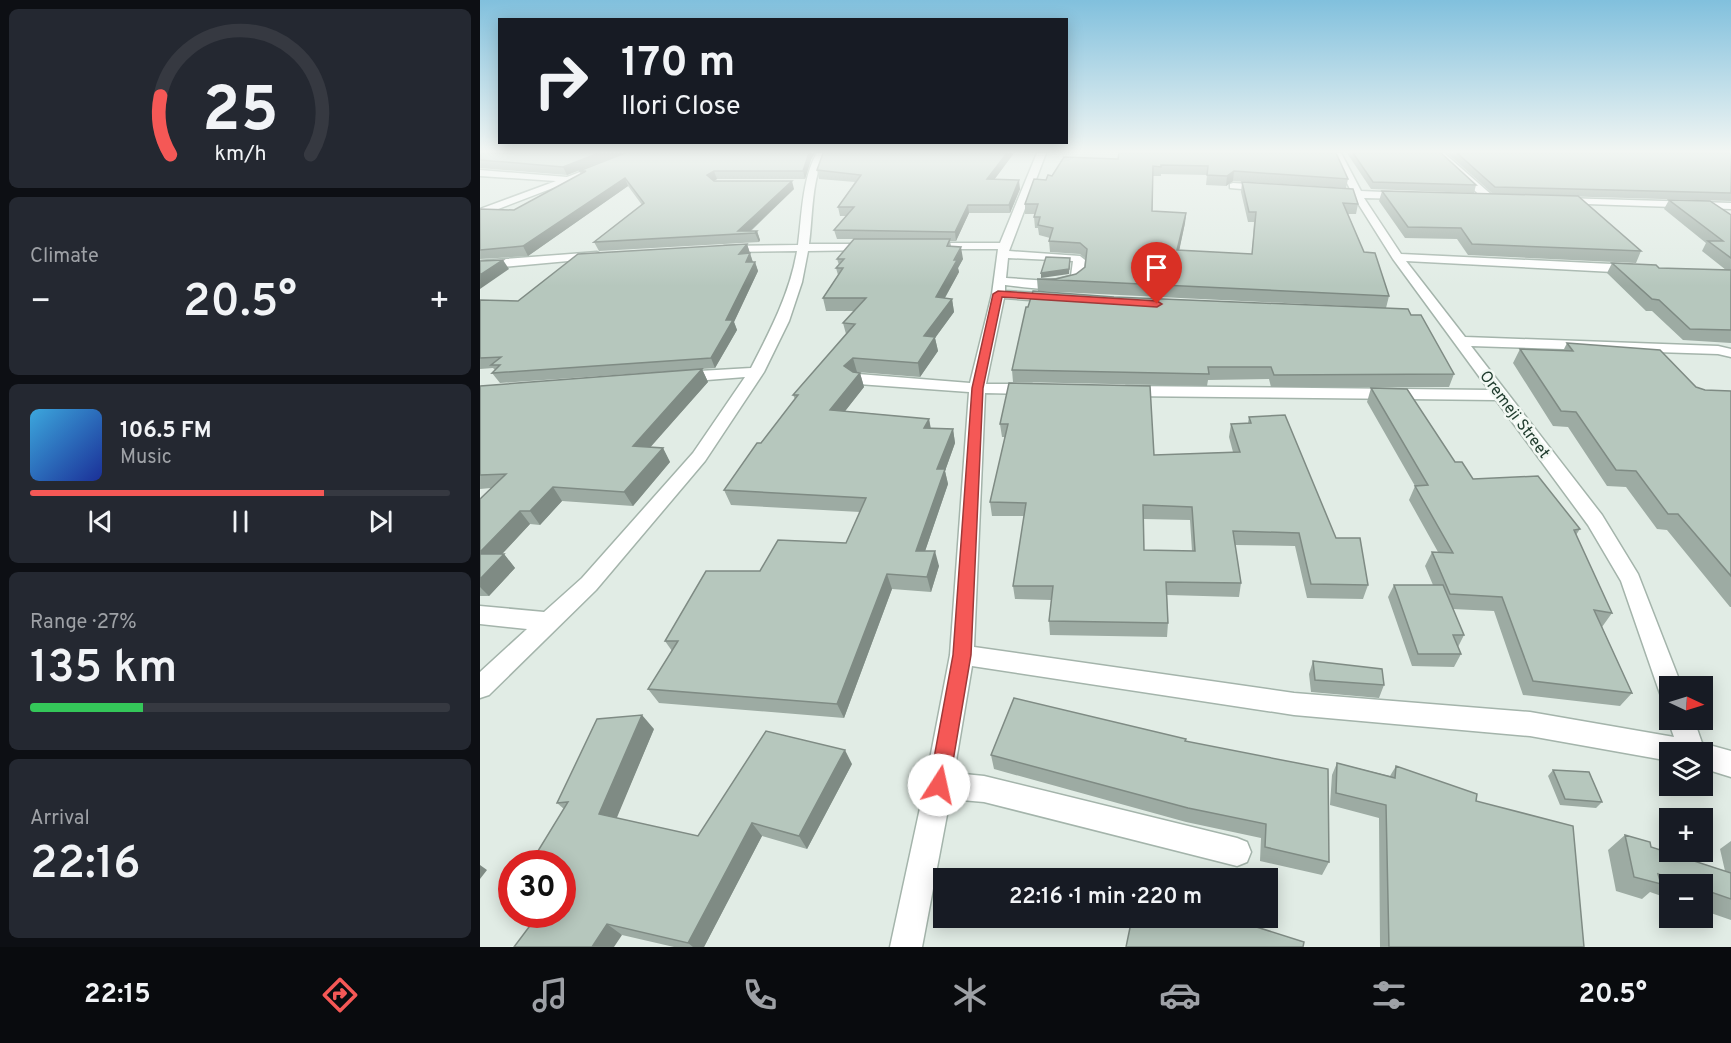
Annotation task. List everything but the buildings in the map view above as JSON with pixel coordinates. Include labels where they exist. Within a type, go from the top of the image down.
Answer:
[{"type":"street","points":[[480,213],[522,197]]},
{"type":"street","points":[[480,687],[589,584],[699,457],[756,372],[782,321],[796,282],[803,246],[805,197]]},
{"type":"street","points":[[906,947],[939,785],[962,655],[977,388],[998,288],[1003,250],[1024,197]]},
{"type":"street","name":"Oremeji Street","points":[[1351,197],[1397,257],[1432,316],[1458,340],[1595,520],[1631,580],[1666,676]]},
{"type":"street","points":[[1478,199],[1502,200]]},
{"type":"street","points":[[1547,201],[1731,206]]},
{"type":"street","points":[[715,249],[803,246],[885,247]]},
{"type":"street","points":[[921,246],[1003,250],[1065,256],[1079,260],[1077,278],[1069,283],[1038,283],[998,288]]},
{"type":"street","points":[[480,265],[606,255]]},
{"type":"street","points":[[1038,283],[1043,255]]},
{"type":"street","points":[[1397,257],[1649,270]]},
{"type":"street","points":[[998,288],[1067,299]]},
{"type":"street","points":[[1458,340],[1718,350],[1731,353]]},
{"type":"street","points":[[664,378],[756,372]]},
{"type":"street","points":[[858,378],[977,388],[1053,389]]},
{"type":"street","points":[[1111,390],[1258,394],[1499,395]]},
{"type":"street","points":[[480,615],[550,621]]},
{"type":"street","points":[[962,655],[1294,704],[1530,724],[1659,746]]},
{"type":"street","points":[[1713,758],[1731,764]]},
{"type":"street","points":[[939,785],[984,789],[1238,852]]},
{"type":"route","points":[[939,785],[962,655],[977,388],[998,294],[1157,304]]}]
